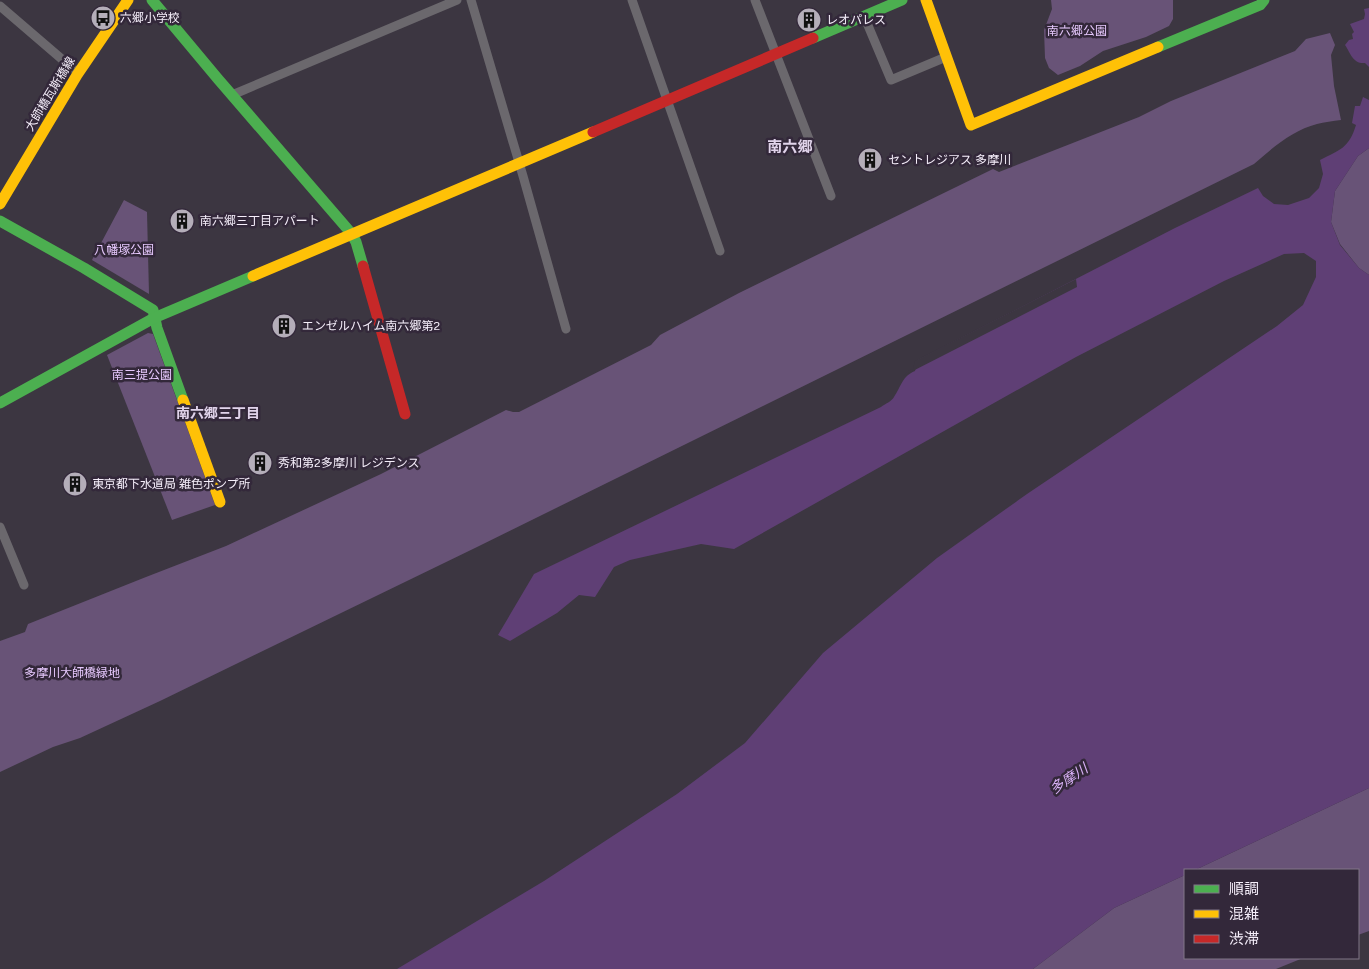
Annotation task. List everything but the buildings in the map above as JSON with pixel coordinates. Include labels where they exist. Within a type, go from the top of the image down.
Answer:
[{"type":"street","name":"大師橋瓦斯橋線","points":[[0,204],[78,73],[128,0]]},
{"type":"street","points":[[152,0],[351,233],[356,242],[405,414]]},
{"type":"street","points":[[232,95],[457,0]]},
{"type":"street","points":[[471,0],[566,329]]},
{"type":"street","points":[[632,0],[720,251]]},
{"type":"street","points":[[755,0],[831,196]]},
{"type":"street","points":[[0,403],[154,318],[902,0]]},
{"type":"street","points":[[926,0],[971,125],[1260,5],[1264,0]]},
{"type":"street","points":[[0,6],[78,73]]},
{"type":"street","points":[[864,16],[891,80],[946,57]]},
{"type":"street","points":[[0,221],[84,268],[153,310],[157,328],[220,502]]},
{"type":"street","points":[[0,527],[24,585]]},
{"type":"green space","name":"南六郷公園","points":[[1051,0],[1173,0],[1173,19],[1169,26],[1146,37],[1103,51],[1080,66],[1058,75],[1049,68],[1045,58],[1044,30],[1052,9]]},
{"type":"green space","name":"多摩川大師橋緑地","points":[[1330,33],[1335,45],[1331,55],[1334,86],[1341,120],[1320,123],[1291,135],[1254,164],[160,701],[0,772],[0,641],[25,632],[28,624],[226,546],[381,474],[506,410],[519,412],[651,345],[660,335],[739,293],[993,169],[999,172],[1139,117],[1171,101],[1295,51],[1306,39]]},
{"type":"green space","points":[[1369,148],[1369,275],[1359,268],[1340,244],[1331,222],[1335,191],[1358,156]]},
{"type":"green space","name":"八幡塚公園","points":[[124,200],[147,212],[149,294],[92,260]]},
{"type":"green space","name":"南三提公園","points":[[148,333],[153,334],[215,505],[172,520],[107,355]]},
{"type":"green space","points":[[1369,788],[1369,931],[1359,935],[1359,869],[1197,869]]},
{"type":"green space","points":[[1184,875],[1184,959],[1301,959],[1276,969],[1033,969],[1114,908]]},
{"type":"water","points":[[1369,8],[1369,67],[1365,63],[1355,60],[1345,45],[1349,40],[1353,39],[1352,34],[1354,32],[1350,24],[1364,19],[1364,9]]},
{"type":"water","name":"多摩川","points":[[1363,97],[1369,100],[1369,148],[1358,156],[1335,191],[1331,222],[1340,245],[1359,268],[1369,275],[1369,788],[1197,869],[1184,869],[1184,875],[1114,908],[1033,969],[397,969],[544,881],[677,794],[745,743],[823,653],[937,558],[1027,494],[1277,326],[1303,305],[1316,277],[1316,261],[1304,253],[1284,254],[1224,281],[1076,357],[734,549],[701,544],[630,560],[614,567],[595,597],[579,595],[557,613],[510,641],[498,635],[534,574],[881,407],[893,398],[904,379],[915,371],[918,360],[1175,228],[1258,188],[1263,196],[1274,204],[1288,205],[1309,198],[1319,188],[1323,174],[1320,160],[1347,144],[1356,125],[1352,123],[1355,106],[1360,106]]},
{"type":"pier","points":[[1076,279],[1077,287],[903,376],[913,369],[915,361]]},
{"type":"traffic: fast","points":[[152,0],[351,233],[356,242],[363,266]]},
{"type":"traffic: fast","points":[[813,38],[902,0]]},
{"type":"traffic: fast","points":[[1158,47],[1260,5],[1264,0]]},
{"type":"traffic: fast","points":[[0,221],[84,268],[153,310],[157,328],[183,400]]},
{"type":"traffic: fast","points":[[0,403],[154,318],[253,276]]},
{"type":"traffic: slow","points":[[0,204],[77,75],[128,0]]},
{"type":"traffic: slow","points":[[926,0],[971,125],[1158,47]]},
{"type":"traffic: slow","points":[[253,276],[593,132]]},
{"type":"traffic: slow","points":[[183,400],[220,502]]},
{"type":"traffic: jam","points":[[593,132],[813,38]]},
{"type":"traffic: jam","points":[[363,266],[405,414]]},
{"type":"place","name":"六郷小学校","points":[[103,18]]},
{"type":"place","name":"レオパレス","points":[[809,20]]},
{"type":"place","name":"セントレジアス 多摩川","points":[[870,160]]},
{"type":"place","name":"南六郷三丁目アパート","points":[[182,221]]},
{"type":"place","name":"エンゼルハイム南六郷第2","points":[[284,326]]},
{"type":"place","name":"秀和第2多摩川 レジデンス","points":[[260,463]]},
{"type":"place","name":"東京都下水道局 雑色ポンプ所","points":[[75,484]]},
{"type":"district","name":"南六郷","points":[[790,147]]},
{"type":"district","name":"南六郷三丁目","points":[[218,413]]}]
